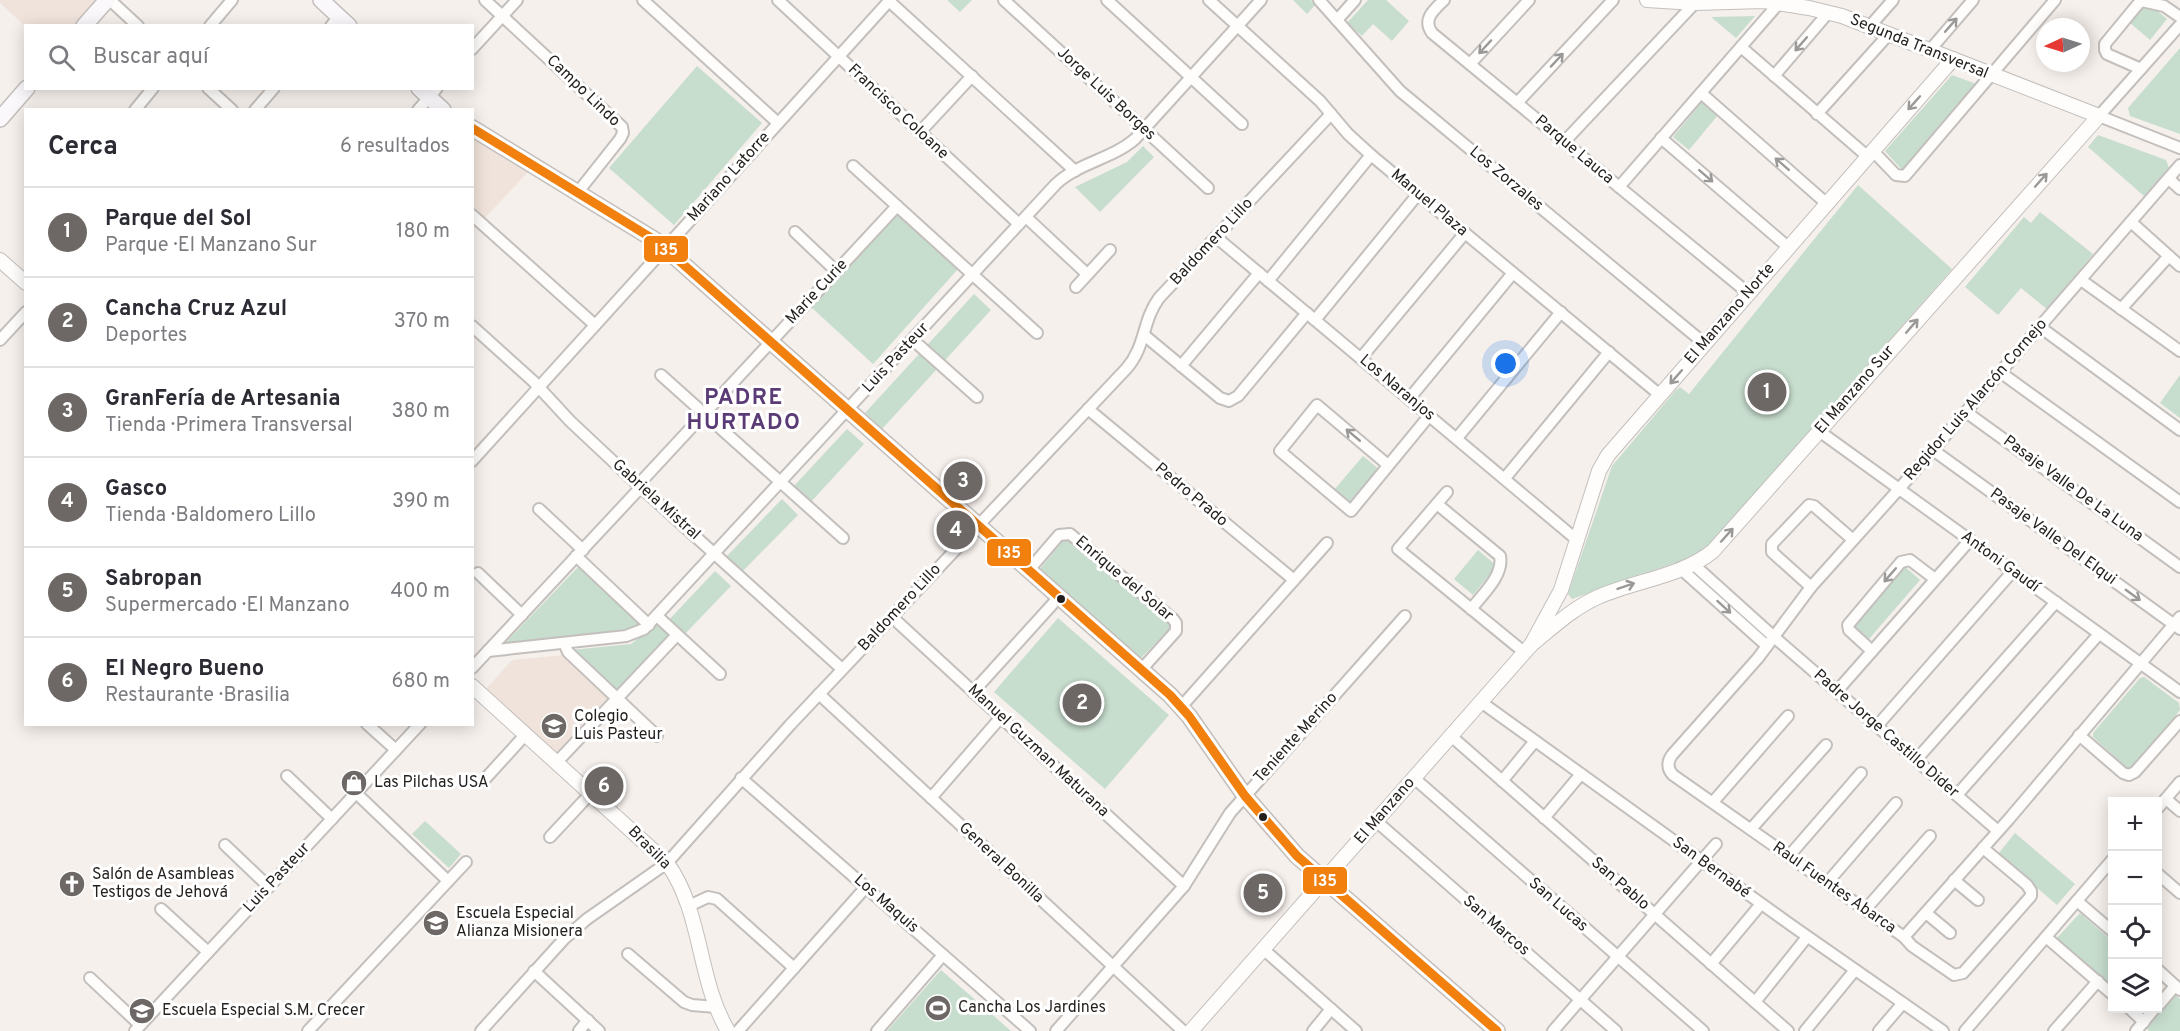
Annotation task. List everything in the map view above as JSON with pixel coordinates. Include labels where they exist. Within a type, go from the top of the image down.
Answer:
[{"type":"main road","points":[[86,24],[109,0]]},
{"type":"main road","points":[[321,0],[340,22]]},
{"type":"main road","points":[[0,119],[25,90]]},
{"type":"main road","points":[[428,92],[441,108]]},
{"type":"main road","points":[[474,129],[640,230],[771,341],[1181,707],[1245,796],[1297,856],[1497,1031]]},
{"type":"street","points":[[109,0],[136,24]]},
{"type":"street","points":[[212,24],[232,0]]},
{"type":"street","name":"Campo Lindo","points":[[485,0],[622,127],[623,133],[620,139],[578,192]]},
{"type":"street","points":[[474,47],[517,0]]},
{"type":"street","points":[[643,0],[778,123]]},
{"type":"street","name":"Francisco Coloane","points":[[778,0],[920,132],[1087,274]]},
{"type":"street","points":[[889,0],[1075,171]]},
{"type":"street","name":"Mariano Latorre","points":[[474,458],[889,0]]},
{"type":"street","name":"Jorge Luis Borges","points":[[1004,0],[1208,188]]},
{"type":"street","points":[[1107,0],[1242,124]]},
{"type":"street","name":"Manuel Plaza","points":[[1209,0],[1309,91],[1371,156],[1660,395]]},
{"type":"street","name":"Luis Pasteur","points":[[488,651],[633,635],[649,625],[1056,184],[1075,171],[1126,146],[1260,0]]},
{"type":"street","name":"Los Zorzales","points":[[1319,0],[1400,91],[1705,344]]},
{"type":"street","points":[[1337,20],[1355,0]]},
{"type":"street","name":"Parque Lauca","points":[[1444,0],[1428,18],[1428,28],[1748,293]]},
{"type":"street","points":[[1470,64],[1529,0]]},
{"type":"street","points":[[1517,103],[1613,0]]},
{"type":"street","name":"Segunda Transversal","points":[[1652,0],[1695,3],[1742,0],[1812,4],[1828,13],[1889,33],[1990,75],[2180,148]]},
{"type":"street","points":[[1870,26],[1893,0]]},
{"type":"street","points":[[1930,50],[1973,0]]},
{"type":"street","points":[[1741,47],[1818,114],[1896,175],[1905,176],[2055,0]]},
{"type":"street","points":[[2141,69],[2107,54],[2105,44],[2142,1],[2164,6],[2180,17]]},
{"type":"street","points":[[1619,187],[1780,2]]},
{"type":"street","points":[[1564,142],[1695,3]]},
{"type":"street","points":[[1774,76],[1828,13]]},
{"type":"street","points":[[2099,116],[2180,26]]},
{"type":"street","points":[[1818,114],[1889,33]]},
{"type":"street","name":"El Manzano Norte","points":[[1557,598],[1604,460],[1953,59]]},
{"type":"street","points":[[920,132],[972,76]]},
{"type":"street","points":[[137,108],[151,90]]},
{"type":"street","points":[[210,90],[230,108]]},
{"type":"street","points":[[257,108],[272,90]]},
{"type":"street","points":[[419,108],[428,92]]},
{"type":"street","points":[[1701,93],[1826,203]]},
{"type":"street","name":"Baldomero Lillo","points":[[481,1031],[553,949],[575,929],[667,863],[741,778],[842,669],[1132,362],[1155,303],[1332,114]]},
{"type":"street","name":"El Manzano Sur","points":[[1574,610],[1614,590],[1687,566],[1713,551],[2099,116]]},
{"type":"street","points":[[1661,138],[1788,247]]},
{"type":"street","points":[[1268,280],[1371,156]]},
{"type":"street","name":"Regidor Luis Alarcón Cornejo","points":[[1770,641],[1811,586],[1899,489],[2180,165]]},
{"type":"street","points":[[853,166],[1037,333]]},
{"type":"street","points":[[2169,179],[2180,189]]},
{"type":"street","points":[[1144,336],[1220,398],[1232,400],[1311,316],[1418,194]]},
{"type":"street","name":"Marie Curie","points":[[488,651],[580,553],[704,413],[897,206]]},
{"type":"street","points":[[474,217],[595,325]]},
{"type":"street","points":[[2131,222],[2180,266]]},
{"type":"street","points":[[795,232],[836,271]]},
{"type":"street","points":[[1361,358],[1465,233]]},
{"type":"street","name":"Los Naranjos","points":[[1216,237],[1577,540]]},
{"type":"street","points":[[1076,287],[1110,250]]},
{"type":"street","points":[[2121,309],[2169,256]]},
{"type":"street","points":[[0,260],[24,281]]},
{"type":"street","points":[[1181,366],[1259,273]]},
{"type":"street","points":[[1409,399],[1513,273]]},
{"type":"street","points":[[2081,280],[2180,351]]},
{"type":"street","points":[[1457,438],[1561,312]]},
{"type":"street","points":[[0,340],[24,314]]},
{"type":"street","points":[[2040,327],[2180,430]]},
{"type":"street","name":"Gabriela Mistral","points":[[474,328],[539,387],[570,421],[640,486],[842,669]]},
{"type":"street","points":[[913,340],[977,397]]},
{"type":"street","points":[[1505,478],[1609,352]]},
{"type":"street","points":[[2000,372],[2180,502]]},
{"type":"street","points":[[662,375],[843,538]]},
{"type":"street","points":[[1388,465],[1317,405],[1280,451],[1351,511],[1429,416]]},
{"type":"street","name":"Pedro Prado","points":[[1088,409],[1294,580]]},
{"type":"street","name":"Pasaje Valle De La Luna","points":[[1966,412],[2180,567]]},
{"type":"street","name":"Antoni Gaudí","points":[[1819,431],[2180,692]]},
{"type":"street","name":"Pasaje Valle Del Elqui","points":[[1933,450],[2178,624]]},
{"type":"street","points":[[1447,492],[1398,549],[1472,609],[1528,649]]},
{"type":"street","points":[[1437,504],[1500,556],[1499,573],[1472,609]]},
{"type":"street","points":[[1811,586],[1772,552],[1772,544],[1809,505],[1814,506],[1852,539]]},
{"type":"street","points":[[539,509],[649,625]]},
{"type":"street","name":"Enrique del Solar","points":[[1029,570],[1059,535],[1070,534],[1173,619],[1176,623],[1176,631],[1141,670]]},
{"type":"street","points":[[1837,691],[1970,540]]},
{"type":"street","points":[[1181,707],[1328,543]]},
{"type":"street","points":[[1872,651],[1851,632],[1848,625],[1901,562],[1910,560],[1935,579]]},
{"type":"street","name":"Padre Jorge Castillo Dider","points":[[1687,566],[1770,641],[1837,691],[1998,831]]},
{"type":"street","points":[[1877,726],[2013,571]]},
{"type":"street","points":[[478,573],[522,615]]},
{"type":"street","points":[[973,692],[1059,597]]},
{"type":"street","points":[[1557,598],[1565,606],[1574,610]]},
{"type":"street","name":"El Manzano","points":[[1528,649],[1557,598]]},
{"type":"street","points":[[1916,760],[2056,602]]},
{"type":"street","name":"El Manzano","points":[[1191,1031],[1528,649],[1574,610]]},
{"type":"street","points":[[657,616],[720,674]]},
{"type":"street","name":"Teniente Merino","points":[[1056,1031],[1184,886],[1221,825],[1245,796],[1405,616]]},
{"type":"street","name":"Manuel Guzman Maturana","points":[[892,617],[1184,886]]},
{"type":"street","name":"Raul Fuentes Abarca","points":[[1770,641],[1669,759],[1668,766],[1671,773],[1904,937],[1998,831],[2140,663],[2178,624]]},
{"type":"street","points":[[557,762],[677,634]]},
{"type":"street","points":[[1957,795],[2099,634]]},
{"type":"street","points":[[564,643],[567,652],[657,736]]},
{"type":"street","points":[[474,666],[488,651]]},
{"type":"street","name":"Brasilia","points":[[474,688],[667,863],[689,906],[706,979],[728,1031]]},
{"type":"street","name":"General Bonilla","points":[[819,694],[1183,1031]]},
{"type":"street","name":"San Bernabé","points":[[1481,702],[1761,904],[1944,1031]]},
{"type":"street","points":[[1713,802],[1788,716]]},
{"type":"street","points":[[931,798],[1001,717]]},
{"type":"street","points":[[2079,735],[2123,774],[2129,776],[2134,774],[2180,721]]},
{"type":"street","points":[[369,726],[396,750]]},
{"type":"street","name":"Luis Pasteur","points":[[137,1028],[418,726]]},
{"type":"street","points":[[485,779],[526,734]]},
{"type":"street","name":"San Pablo","points":[[1451,736],[1788,1031]]},
{"type":"street","points":[[1502,781],[1535,741]]},
{"type":"street","points":[[1751,829],[1826,745]]},
{"type":"street","points":[[1789,856],[1861,773]]},
{"type":"street","points":[[1544,818],[1581,774]]},
{"type":"street","points":[[286,776],[332,819]]},
{"type":"street","name":"Los Maquis","points":[[741,778],[1030,1031]]},
{"type":"street","name":"San Lucas","points":[[1414,778],[1703,1031]]},
{"type":"street","points":[[2162,803],[2180,782]]},
{"type":"street","points":[[550,837],[591,793]]},
{"type":"street","points":[[356,794],[448,881]]},
{"type":"street","points":[[2166,799],[2180,811]]},
{"type":"street","points":[[1827,883],[1896,803]]},
{"type":"street","name":"San Marcos","points":[[1376,821],[1616,1031]]},
{"type":"street","points":[[1865,910],[1930,836]]},
{"type":"street","points":[[1553,1031],[1716,844]]},
{"type":"street","points":[[225,845],[269,887]]},
{"type":"street","points":[[1904,937],[1912,946],[1952,974],[1960,975],[2030,898],[2031,891],[2027,885],[1983,848]]},
{"type":"street","points":[[308,1031],[466,862]]},
{"type":"street","points":[[1965,1031],[2108,865]]},
{"type":"street","points":[[2162,878],[2180,893]]},
{"type":"street","points":[[1954,880],[1978,900]]},
{"type":"street","points":[[738,1031],[866,887]]},
{"type":"street","points":[[689,906],[708,897],[717,899],[794,968]]},
{"type":"street","points":[[2077,901],[2108,928]]},
{"type":"street","points":[[1711,963],[1761,904]]},
{"type":"street","points":[[161,909],[208,952]]},
{"type":"street","points":[[1926,913],[1950,933]]},
{"type":"street","points":[[1755,1002],[1808,937]]},
{"type":"street","points":[[2046,937],[2108,990]]},
{"type":"street","points":[[1263,949],[1356,1031]]},
{"type":"street","points":[[628,954],[684,1002],[716,1007]]},
{"type":"street","points":[[877,1031],[943,955]]},
{"type":"street","points":[[1805,1031],[1855,970]]},
{"type":"street","points":[[534,971],[599,1031]]},
{"type":"street","points":[[2162,974],[2178,988],[2162,1002]]},
{"type":"street","points":[[90,978],[137,1028]]},
{"type":"street","points":[[2054,1031],[2098,981]]},
{"type":"street","points":[[1879,1031],[1903,1003]]},
{"type":"street","points":[[1313,1031],[1331,1010]]},
{"type":"street","points":[[2134,1013],[2144,1022]]},
{"type":"street","points":[[2136,1031],[2151,1013]]},
{"type":"street","points":[[579,1031],[588,1020]]},
{"type":"shaded area","points":[[0,0],[100,0],[78,24],[24,25],[0,3]]},
{"type":"shaded area","points":[[474,138],[529,171],[483,220],[474,211]]},
{"type":"shaded area","name":"Colegio Luis Pasteur","points":[[565,655],[611,696],[557,756],[485,690],[512,660]]},
{"type":"green space","points":[[947,0],[972,0],[960,12]]},
{"type":"green space","points":[[1293,0],[1311,0],[1315,5],[1307,14]]},
{"type":"green space","points":[[1368,0],[1386,0],[1409,21],[1392,41],[1373,24],[1362,36],[1347,23]]},
{"type":"green space","points":[[2148,6],[2167,19],[2150,40],[2129,22],[2140,8]]},
{"type":"green space","points":[[1755,16],[1736,38],[1711,17]]},
{"type":"green space","points":[[2180,48],[2180,134],[2130,116],[2128,108]]},
{"type":"green space","points":[[697,66],[762,123],[674,225],[609,168]]},
{"type":"green space","points":[[1952,75],[1979,85],[1904,172],[1885,151]]},
{"type":"green space","points":[[1702,102],[1718,115],[1689,150],[1673,137]]},
{"type":"green space","points":[[2098,135],[2166,160],[2169,168],[2144,196],[2088,147]]},
{"type":"green space","points":[[1143,146],[1154,157],[1100,212],[1075,187],[1127,162]]},
{"type":"green space","points":[[1858,185],[1952,269],[1708,548],[1695,556],[1572,599],[1568,594],[1612,466],[1676,390],[1680,387],[1689,394]]},
{"type":"green space","points":[[2040,212],[2093,254],[2047,309],[2021,288],[1998,315],[1965,287],[2024,217],[2031,223]]},
{"type":"green space","points":[[897,213],[958,269],[873,364],[811,307]]},
{"type":"green space","points":[[974,294],[991,310],[882,429],[865,413]]},
{"type":"green space","points":[[2180,375],[2180,418],[2160,403]]},
{"type":"green space","points":[[847,429],[864,444],[810,503],[793,487]]},
{"type":"green space","points":[[1363,456],[1381,471],[1352,505],[1334,490]]},
{"type":"green space","points":[[782,499],[798,515],[741,573],[725,558]]},
{"type":"green space","points":[[1064,539],[1071,539],[1168,621],[1170,628],[1141,658],[1039,570]]},
{"type":"green space","points":[[1478,550],[1497,566],[1473,595],[1454,579]]},
{"type":"green space","points":[[580,565],[641,622],[633,628],[506,645],[505,643]]},
{"type":"green space","points":[[1903,565],[1920,580],[1869,639],[1852,624]]},
{"type":"green space","points":[[715,571],[731,586],[680,639],[665,624]]},
{"type":"green space","points":[[1058,618],[1169,715],[1105,789],[994,692]]},
{"type":"green space","points":[[659,622],[672,634],[617,692],[571,650],[631,644]]},
{"type":"green space","points":[[2144,677],[2179,703],[2180,710],[2132,768],[2127,768],[2093,737],[2093,733],[2140,678]]},
{"type":"green space","points":[[425,821],[461,854],[449,868],[412,834]]},
{"type":"green space","points":[[2015,833],[2075,884],[2057,905],[1998,854]]},
{"type":"green space","points":[[2080,913],[2108,938],[2108,985],[2056,939]]},
{"type":"green space","points":[[941,970],[1011,1031],[887,1031]]},
{"type":"green space","points":[[2173,993],[2180,999],[2180,1031],[2149,1031],[2144,1026],[2155,1013],[2162,1013],[2162,1006]]},
{"type":"transit line","name":"I35","points":[[474,129],[658,242],[1170,695],[1189,716],[1245,796],[1297,856],[1497,1031]]},
{"type":"place","name":"Parque del Sol","points":[[1767,392]]},
{"type":"place","name":"GranFería de Artesania","points":[[963,481]]},
{"type":"place","name":"Gasco","points":[[956,530]]},
{"type":"place","name":"Cancha Cruz Azul","points":[[1082,703]]},
{"type":"place","name":"Colegio Luis Pasteur","points":[[554,726]]},
{"type":"place","name":"Las Pilchas USA","points":[[354,783]]},
{"type":"place","name":"El Negro Bueno","points":[[604,786]]},
{"type":"place","name":"Salón de Asambleas Testigos de Jehová","points":[[72,884]]},
{"type":"place","name":"Sabropan","points":[[1263,893]]},
{"type":"place","name":"Escuela Especial Alianza Misionera","points":[[436,923]]},
{"type":"place","name":"Cancha Los Jardines","points":[[938,1008]]},
{"type":"place","name":"Escuela Especial S.M. Crecer","points":[[142,1011]]},
{"type":"district","name":"PADRE HURTADO","points":[[744,410]]}]
